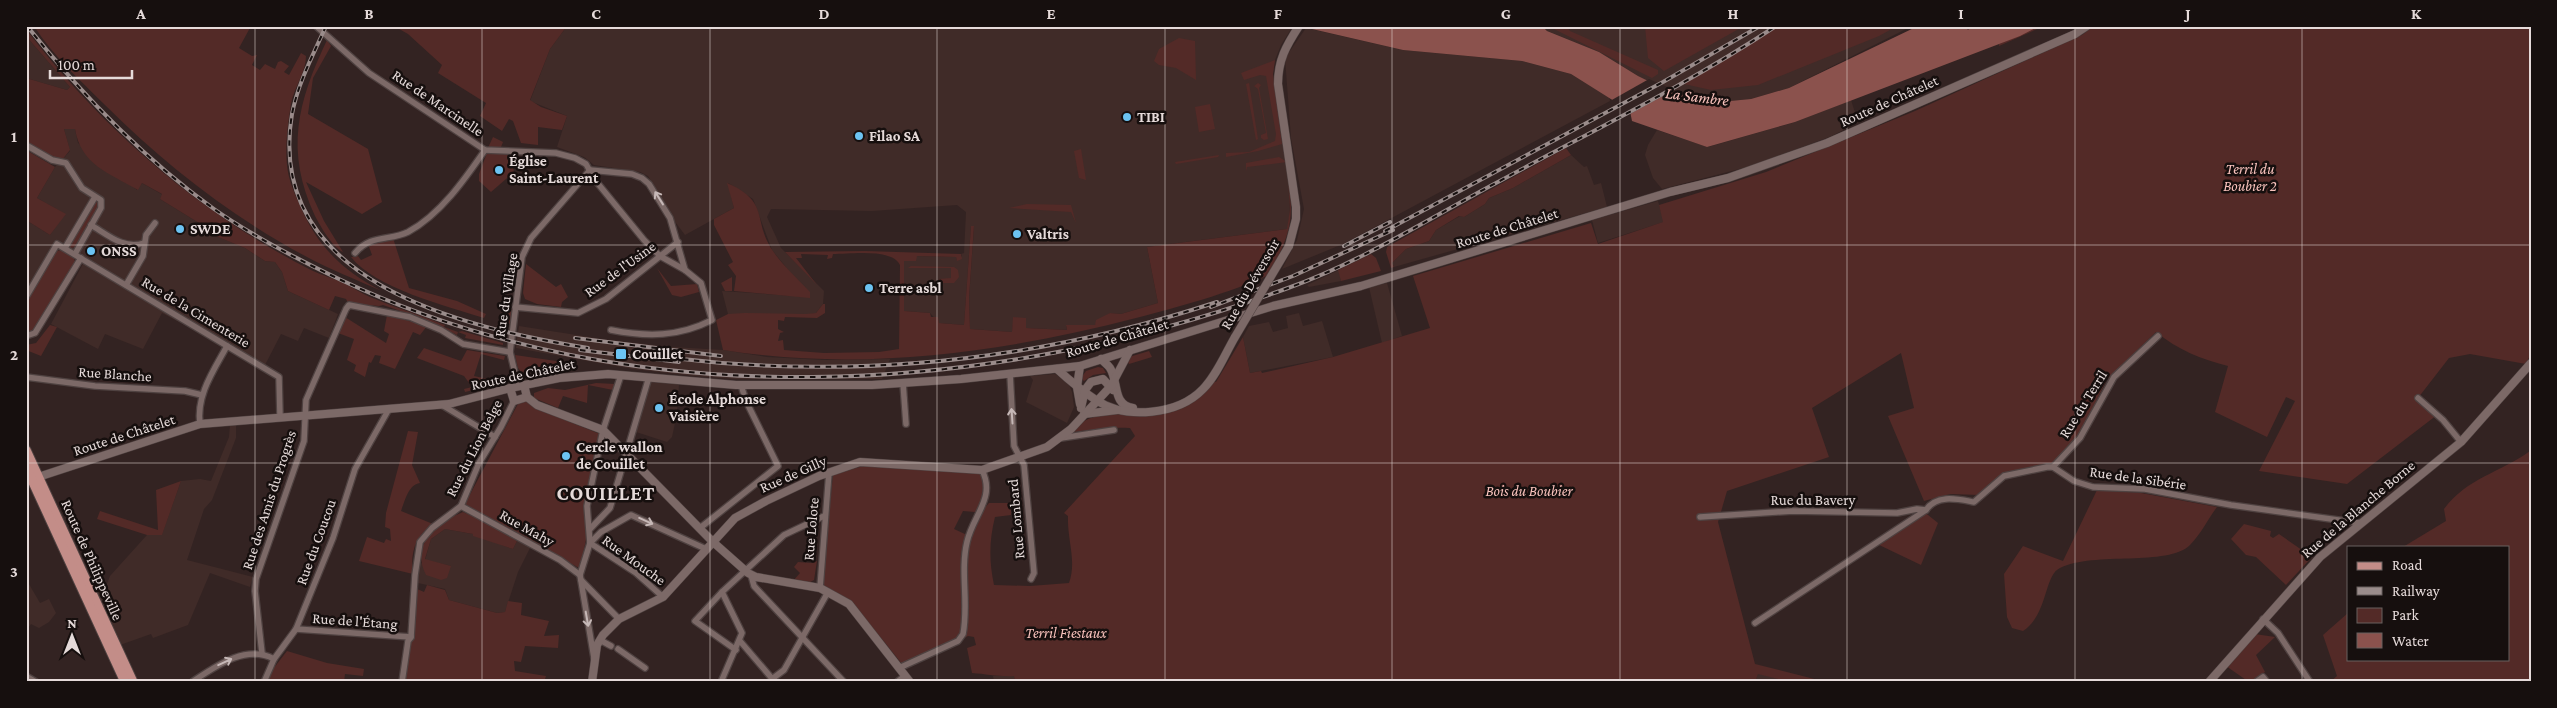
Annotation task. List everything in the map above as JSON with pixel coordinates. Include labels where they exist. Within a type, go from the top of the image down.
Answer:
[{"type":"main road","name":"Rue du Déversoir","points":[[1057,369],[1077,387],[1085,390],[1096,400],[1119,409],[1136,412],[1163,410],[1190,400],[1211,380],[1289,246],[1296,219],[1293,179],[1278,84],[1278,68],[1288,42],[1299,26]]},
{"type":"main road","name":"Route de Châtelet","points":[[32,479],[200,424],[280,416],[442,405],[517,386],[585,375],[620,375],[741,385],[903,383],[1080,366],[1273,306],[1361,286],[1670,192],[1728,178],[1827,143],[2075,34],[2087,26]]},
{"type":"main road","points":[[1082,411],[1085,390],[1091,382],[1096,379],[1103,379],[1113,383],[1121,364],[1130,350]]},
{"type":"main road","name":"Rue du Déversoir","points":[[1101,359],[1110,369],[1118,398],[1130,408],[1163,410]]},
{"type":"main road","name":"Rue de la Blanche Borne","points":[[2209,682],[2320,556],[2461,442],[2531,363]]},
{"type":"main road","points":[[1080,366],[1077,387],[1082,411]]},
{"type":"main road","name":"Rue de Gilly","points":[[592,682],[594,663],[600,640],[619,619],[663,598],[735,518],[766,501],[829,472],[860,462],[982,470],[1020,458],[1061,438],[1078,421],[1082,411],[1113,383]]},
{"type":"main road","points":[[517,386],[527,398],[537,405],[603,430],[713,542],[747,572],[820,588],[849,604],[908,679]]},
{"type":"main road","name":"Rue du Lion Belge","points":[[514,400],[517,386]]},
{"type":"main road","points":[[514,400],[527,398]]},
{"type":"main road","points":[[1082,411],[1119,409]]},
{"type":"main road","name":"Route de Philippeville","points":[[26,450],[32,479],[125,682]]},
{"type":"main road","name":"Route de Philippeville","points":[[26,468],[132,682]]},
{"type":"street","name":"Rue de Marcinelle","points":[[316,26],[369,73],[485,150],[556,153],[575,158],[586,164],[590,170]]},
{"type":"street","points":[[26,145],[52,160],[66,163],[82,188],[101,200],[103,204],[75,254]]},
{"type":"street","points":[[356,253],[361,246],[379,238],[407,233],[425,220],[467,175],[485,150]]},
{"type":"street","points":[[590,170],[632,174],[646,181],[668,214],[685,270]]},
{"type":"street","points":[[590,170],[595,180],[644,240],[660,256],[685,270],[701,284],[712,320],[696,327],[661,336],[611,330]]},
{"type":"street","name":"Rue du Village","points":[[517,386],[510,352],[522,257],[530,238],[590,170]]},
{"type":"street","points":[[26,297],[57,244],[65,248],[95,197]]},
{"type":"street","points":[[126,284],[143,256],[146,235],[155,223]]},
{"type":"street","points":[[91,225],[123,244],[136,246],[144,243]]},
{"type":"street","name":"Rue de l'Usine","points":[[515,307],[578,313],[606,299],[678,242]]},
{"type":"street","name":"Rue de la Cimenterie","points":[[65,248],[279,377],[280,416]]},
{"type":"street","points":[[26,336],[35,333],[81,258]]},
{"type":"street","name":"Rue des Amis du Progrès","points":[[262,653],[255,591],[256,579],[304,441],[307,415],[306,400],[349,306],[410,317],[441,330],[463,344],[510,352]]},
{"type":"street","name":"Rue du Terril","points":[[2053,467],[2080,438],[2114,377],[2158,336]]},
{"type":"street","points":[[200,424],[198,413],[202,395],[227,346]]},
{"type":"street","name":"Rue Lombard","points":[[1010,374],[1014,446],[1024,470],[1034,573],[1031,579]]},
{"type":"street","points":[[594,663],[580,578],[590,543],[587,506],[603,430],[620,375]]},
{"type":"street","name":"Rue Blanche","points":[[26,377],[94,386],[185,391],[202,395]]},
{"type":"street","points":[[590,529],[610,508],[649,377]]},
{"type":"street","points":[[903,383],[906,424]]},
{"type":"street","points":[[700,528],[778,466],[746,401],[741,385]]},
{"type":"street","points":[[2418,398],[2443,420],[2461,442]]},
{"type":"street","name":"Rue du Lion Belge","points":[[402,682],[408,641],[411,637],[415,575],[420,542],[432,528],[461,506],[479,463],[514,400]]},
{"type":"street","points":[[442,405],[495,437]]},
{"type":"street","name":"Rue du Coucou","points":[[264,682],[274,659],[296,629],[333,538],[355,469],[389,409]]},
{"type":"street","points":[[1061,438],[1114,430]]},
{"type":"street","points":[[1755,623],[1926,510],[1931,503],[1942,499],[1974,502],[2004,476],[2053,467]]},
{"type":"street","name":"Rue de la Sibérie","points":[[2053,467],[2074,481],[2093,487],[2145,489],[2231,505],[2360,522]]},
{"type":"street","points":[[899,668],[958,641],[963,634],[967,543],[988,490],[982,470]]},
{"type":"street","name":"Rue Lolote","points":[[820,588],[824,516],[829,472]]},
{"type":"street","name":"Rue Mahy","points":[[461,506],[560,560],[619,619]]},
{"type":"street","name":"Rue du Bavery","points":[[1700,516],[1794,510],[1897,513],[1917,508],[1926,510]]},
{"type":"street","points":[[590,543],[600,532],[631,515],[706,549]]},
{"type":"street","points":[[736,650],[695,621],[722,592],[747,572],[784,535],[824,516]]},
{"type":"street","name":"Rue Mouche","points":[[590,543],[636,573],[663,598]]},
{"type":"street","points":[[747,572],[754,586],[842,681]]},
{"type":"street","points":[[722,592],[742,629],[740,640],[722,682]]},
{"type":"street","points":[[740,640],[774,680],[784,670],[828,592]]},
{"type":"street","points":[[2263,619],[2278,633],[2310,682]]},
{"type":"street","name":"Rue de l'Étang","points":[[296,629],[411,637]]},
{"type":"street","points":[[600,640],[611,646]]},
{"type":"street","points":[[618,649],[644,668]]},
{"type":"street","points":[[192,682],[227,660],[262,653],[274,659]]},
{"type":"street","points":[[26,676],[36,682]]},
{"type":"street","points":[[2256,682],[2263,677],[2267,682]]},
{"type":"street","points":[[897,682],[908,679]]},
{"type":"shaded area","points":[[567,26],[1293,26],[1281,45],[1275,60],[1273,74],[1287,162],[1290,209],[1288,227],[1287,229],[1147,247],[1158,303],[1121,314],[1110,313],[1095,325],[1066,326],[1067,330],[1026,328],[1014,317],[1012,332],[970,329],[969,298],[974,227],[971,227],[964,325],[939,323],[930,313],[904,311],[904,261],[917,256],[956,257],[957,260],[964,253],[966,212],[957,205],[872,211],[771,209],[767,217],[781,248],[824,291],[823,304],[816,313],[806,315],[728,314],[722,291],[810,297],[772,250],[753,199],[728,183],[734,208],[685,235],[673,219],[648,176],[640,172],[594,165],[584,157],[557,147],[567,116],[530,101],[550,49]]},
{"type":"shaded area","points":[[1542,26],[1912,26],[1789,88],[1751,99],[1730,101],[1691,98],[1673,93],[1638,76],[1599,52],[1547,31]]},
{"type":"shaded area","points":[[1306,28],[1403,50],[1522,61],[1571,74],[1609,97],[1610,101],[1343,244],[1282,269],[1297,240],[1304,209],[1291,138],[1285,58]]},
{"type":"shaded area","points":[[26,36],[70,87],[67,90],[26,78]]},
{"type":"shaded area","points":[[1851,100],[1858,122],[1832,136],[1751,166],[1662,189],[1653,178],[1645,155],[1648,145],[1657,130],[1708,147],[1795,122]]},
{"type":"shaded area","points":[[64,129],[75,129],[78,143],[137,190],[142,183],[163,195],[160,199],[199,223],[197,228],[245,248],[265,261],[275,262],[282,272],[288,291],[338,314],[329,338],[304,328],[298,341],[281,334],[264,367],[162,313],[143,349],[105,334],[98,349],[51,324],[85,260],[56,241],[57,250],[26,300],[26,220],[50,235],[65,214],[37,198],[55,167],[70,151]]},
{"type":"shaded area","points":[[1571,155],[1584,167],[1587,166],[1594,185],[1601,183],[1607,207],[1394,267],[1392,263],[1406,249],[1429,241],[1436,230],[1460,216],[1464,217],[1485,204],[1489,198],[1513,188]]},
{"type":"shaded area","points":[[1658,201],[1664,222],[1598,243],[1592,220]]},
{"type":"shaded area","points":[[1339,270],[1341,281],[1309,287],[1307,285]]},
{"type":"shaded area","points":[[1387,283],[1402,336],[1382,343],[1369,287]]},
{"type":"shaded area","points":[[1299,313],[1303,326],[1322,321],[1333,357],[1250,373],[1243,337],[1249,326],[1269,322],[1273,332],[1288,328],[1286,316]]},
{"type":"shaded area","points":[[519,326],[608,340],[724,350],[767,357],[825,360],[890,359],[882,379],[735,379],[695,376],[633,369],[516,348]]},
{"type":"shaded area","points":[[1055,374],[1068,382],[1072,392],[1074,407],[1067,423],[1026,402],[1033,380],[1030,376]]},
{"type":"shaded area","name":"École Alphonse Vaisière","points":[[651,380],[673,381],[679,384],[677,414],[672,437],[667,442],[636,432],[634,428]]},
{"type":"shaded area","points":[[230,425],[236,425],[236,438],[212,500],[204,509],[187,560],[253,577],[250,587],[210,573],[188,625],[153,638],[151,634],[120,645],[95,594],[105,589],[110,576],[147,535],[162,534],[181,481],[200,479],[211,481],[229,437]]},
{"type":"shaded area","points":[[445,529],[473,534],[513,549],[517,541],[531,546],[518,572],[505,612],[497,613],[449,600],[445,589],[418,583],[420,563],[451,566],[425,560],[431,539]]},
{"type":"shaded area","points":[[26,579],[40,603],[49,599],[56,613],[49,622],[39,628],[31,624],[26,631]]},
{"type":"shaded area","points":[[1758,673],[1790,682],[1755,682]]},
{"type":"shaded area","points":[[993,676],[1014,676],[1015,682],[994,682]]},
{"type":"green space","points":[[34,26],[251,26],[239,48],[252,56],[257,55],[252,65],[260,70],[265,64],[275,69],[278,62],[281,61],[289,66],[284,72],[289,75],[301,53],[306,56],[304,68],[291,104],[288,126],[286,157],[291,183],[305,217],[331,255],[354,274],[382,291],[307,257],[252,225],[200,188],[151,148],[105,105],[58,58]]},
{"type":"green space","points":[[394,26],[567,26],[550,49],[530,100],[541,107],[567,116],[562,130],[538,127],[538,145],[521,143],[513,121],[509,119],[502,131],[480,116],[486,103],[438,73],[442,65],[408,34]]},
{"type":"green space","points":[[1548,26],[1566,26],[1570,31],[1658,70],[1658,74],[1652,78]]},
{"type":"green space","points":[[1645,26],[1744,26],[1664,71],[1648,58]]},
{"type":"green space","points":[[1779,26],[1882,26],[1884,29],[1897,26],[1879,36],[1758,85],[1711,90],[1684,84]]},
{"type":"green space","points":[[2039,26],[2044,26],[1999,46],[1999,44]]},
{"type":"green space","name":"Bois du Boubier","points":[[2094,26],[2531,26],[2531,353],[2526,364],[2470,354],[2449,358],[2418,398],[2437,415],[2347,484],[2259,471],[2295,401],[2286,397],[2267,437],[2215,412],[2228,366],[2190,353],[2156,332],[2107,379],[2079,436],[2051,464],[1996,479],[1980,495],[1950,494],[1924,501],[1888,416],[1914,408],[1901,353],[1812,408],[1829,457],[1727,491],[1718,522],[1755,664],[1826,682],[1790,682],[1758,674],[1755,682],[1015,682],[1014,676],[972,673],[967,648],[976,645],[974,637],[968,636],[906,669],[878,634],[857,612],[822,585],[833,475],[866,465],[892,465],[982,474],[982,497],[974,519],[975,512],[963,511],[954,529],[967,535],[974,528],[989,503],[1011,503],[1011,515],[995,517],[993,526],[990,551],[994,585],[1030,586],[1069,583],[1072,558],[1068,516],[1064,513],[1135,436],[1130,428],[1102,428],[1074,432],[1081,423],[1102,415],[1154,414],[1169,410],[1213,381],[1216,382],[1243,337],[1250,373],[1261,371],[1262,373],[1333,357],[1430,328],[1413,276],[1591,223],[1598,244],[1663,222],[1659,205],[1766,172],[1915,111],[2082,35]]},
{"type":"green space","points":[[26,29],[55,66],[120,134],[155,166],[230,222],[311,270],[339,281],[370,297],[445,325],[444,327],[458,332],[457,335],[421,318],[383,305],[348,303],[346,299],[335,296],[329,310],[288,291],[282,272],[275,262],[265,261],[245,248],[196,228],[199,223],[160,199],[162,194],[142,183],[138,190],[98,167],[83,151],[75,129],[64,129],[70,150],[62,160],[56,160],[26,142],[26,78],[67,90],[70,87],[26,36]]},
{"type":"green space","points":[[1179,38],[1195,41],[1196,80],[1176,68],[1159,65],[1154,61],[1159,49]]},
{"type":"green space","points":[[327,40],[331,46],[313,78],[308,114],[368,149],[382,202],[362,214],[306,182],[324,221],[343,252],[331,241],[315,216],[300,170],[298,148],[298,127],[302,106],[308,85]]},
{"type":"green space","points":[[1275,60],[1273,74],[1282,144],[1258,151],[1226,157],[1226,153],[1249,152],[1275,141],[1276,134],[1266,76],[1260,75],[1244,80],[1241,73]]},
{"type":"green space","points":[[1249,83],[1258,139],[1256,140],[1246,84]]},
{"type":"green space","points":[[1258,83],[1261,85],[1259,88],[1268,139],[1264,140],[1261,138],[1261,135],[1266,133],[1258,89],[1254,86]]},
{"type":"green space","points":[[1210,104],[1215,129],[1199,132],[1195,107]]},
{"type":"green space","points":[[493,137],[503,142],[499,152],[487,150]]},
{"type":"green space","points":[[1566,148],[1571,155],[1513,188],[1489,198],[1485,204],[1464,217],[1459,216],[1436,230],[1429,241],[1406,249],[1392,263],[1394,267],[1391,268],[1386,252],[1387,247]]},
{"type":"green space","points":[[1081,149],[1086,180],[1079,178],[1074,151]]},
{"type":"green space","points":[[26,150],[55,167],[37,198],[66,214],[50,235],[26,220]]},
{"type":"green space","points":[[487,153],[510,153],[514,172],[491,192],[479,181],[479,174]]},
{"type":"green space","points":[[1219,155],[1218,157],[1176,164],[1175,162]]},
{"type":"green space","points":[[1279,157],[1287,162],[1247,167],[1246,171],[1246,163]]},
{"type":"green space","points":[[1288,182],[1291,208],[1288,230],[1281,251],[1269,275],[1221,294],[1136,318],[1034,341],[931,355],[879,359],[827,359],[723,350],[716,320],[728,314],[816,313],[823,304],[825,304],[825,313],[817,318],[785,317],[784,321],[778,320],[778,329],[784,332],[780,333],[778,341],[783,340],[784,350],[824,353],[879,352],[899,349],[900,265],[896,260],[889,256],[870,253],[833,254],[832,258],[827,259],[828,255],[801,254],[802,258],[796,258],[817,285],[785,252],[865,251],[961,254],[962,259],[957,261],[956,257],[917,256],[916,261],[904,261],[904,311],[930,313],[931,317],[938,317],[939,323],[964,325],[971,226],[974,226],[969,298],[970,329],[1012,332],[1013,317],[1026,318],[1026,328],[1067,330],[1066,325],[1095,325],[1096,320],[1110,313],[1121,314],[1158,303],[1147,247],[1287,229],[1290,209]]},
{"type":"green space","points":[[727,183],[750,197],[759,213],[763,230],[773,251],[810,292],[810,298],[734,291],[736,276],[728,265],[733,262],[714,225],[714,219],[734,208]]},
{"type":"green space","points":[[97,201],[100,205],[75,247],[70,248],[69,246]]},
{"type":"green space","points":[[1027,204],[1071,205],[1076,223],[1071,212],[1009,208]]},
{"type":"green space","points":[[393,238],[409,288],[457,301],[486,314],[484,318],[432,302],[394,287],[362,268],[351,257],[358,256],[361,260],[372,255],[368,244]]},
{"type":"green space","points":[[62,250],[74,256],[75,264],[35,330],[26,333],[26,301],[56,251]]},
{"type":"green space","points":[[1371,254],[1376,258],[1381,271],[1341,281],[1338,270]]},
{"type":"green space","points":[[526,264],[556,287],[561,284],[568,297],[562,302],[561,307],[537,304],[525,299],[523,293]]},
{"type":"green space","points":[[911,266],[954,267],[958,270],[959,277],[954,283],[939,283],[939,279],[951,278],[951,268],[908,268]]},
{"type":"green space","points":[[657,268],[671,286],[697,284],[699,292],[681,297],[672,295]]},
{"type":"green space","points":[[732,277],[732,291],[725,291],[721,283]]},
{"type":"green space","points":[[505,303],[513,306],[510,324],[499,321]]},
{"type":"green space","points":[[387,315],[427,326],[420,335],[413,332],[395,369],[379,363],[381,356],[375,355],[371,363],[369,362],[365,377],[354,371],[356,365],[347,360],[354,339],[338,333],[345,317],[386,343],[389,334],[384,331]]},
{"type":"green space","points":[[50,325],[57,327],[41,356],[26,350],[26,345],[36,343]]},
{"type":"green space","points":[[462,331],[503,343],[503,345],[465,338],[466,335],[458,332]]},
{"type":"green space","points":[[424,348],[461,361],[467,350],[505,356],[504,360],[481,354],[474,376],[497,381],[508,376],[503,383],[465,392],[464,389],[472,387],[464,376],[417,358]]},
{"type":"green space","points":[[1149,351],[1152,357],[1129,364],[1127,361],[1129,357]]},
{"type":"green space","points":[[515,355],[563,362],[563,368],[522,373],[518,368]]},
{"type":"green space","points":[[1098,367],[1103,368],[1106,373],[1093,375],[1084,381],[1081,378],[1086,371]]},
{"type":"green space","points":[[596,383],[615,384],[613,390],[588,385],[587,403],[563,396],[558,408],[534,398],[534,393],[548,388],[565,390]]},
{"type":"green space","points":[[526,400],[540,410],[600,434],[594,467],[587,535],[579,568],[465,504],[519,402]]},
{"type":"green space","points":[[408,431],[418,432],[412,465],[420,483],[410,490],[401,511],[433,524],[422,534],[415,546],[412,559],[413,574],[359,561],[367,537],[384,543],[386,539],[391,541],[390,529],[385,527],[386,513]]},
{"type":"green space","points":[[2530,451],[2531,682],[2330,682],[2337,676],[2323,635],[2347,614],[2347,660],[2510,660],[2510,546],[2405,546],[2446,521],[2444,509],[2463,490]]},
{"type":"green space","points":[[181,481],[162,535],[147,535],[97,519],[100,511],[158,530],[156,490]]},
{"type":"green space","points":[[2097,490],[2141,493],[2217,507],[2194,541],[2179,552],[2148,557],[2092,560],[2060,568],[2051,579],[2037,615],[2031,624],[2023,631],[2012,628],[2007,617],[2004,574],[2023,546],[2063,561]]},
{"type":"green space","points":[[1923,511],[1938,523],[1921,565],[1875,543]]},
{"type":"green space","points":[[463,512],[482,520],[517,541],[513,549],[473,536],[473,534],[445,529],[431,539],[425,559],[451,566],[447,578],[441,580],[426,575],[421,554],[428,536],[444,522]]},
{"type":"green space","points":[[2244,524],[2271,531],[2270,536],[2273,538],[2279,534],[2312,557],[2286,585],[2256,557],[2246,555],[2231,539]]},
{"type":"green space","points":[[817,561],[814,580],[808,583],[793,581],[800,573],[794,567],[798,562],[812,563]]},
{"type":"green space","points":[[427,585],[445,590],[449,600],[497,613],[505,612],[508,601],[522,603],[521,615],[549,621],[544,636],[559,635],[558,648],[525,646],[521,662],[514,661],[515,671],[546,676],[544,682],[403,682],[415,588],[424,592]]},
{"type":"green space","points":[[2255,634],[2275,637],[2256,655],[2265,672],[2249,682],[2226,666]]},
{"type":"green space","points":[[287,651],[327,663],[364,669],[363,676],[345,674],[344,682],[268,682],[270,673]]},
{"type":"water","points":[[1299,26],[1542,26],[1547,31],[1599,52],[1638,76],[1673,93],[1691,98],[1730,101],[1751,99],[1789,88],[1918,26],[1971,26],[1967,30],[1976,26],[2039,26],[2020,36],[1795,122],[1707,147],[1632,121],[1630,111],[1571,74],[1522,61],[1403,50]]},
{"type":"pier","points":[[1649,79],[1674,90],[1628,115],[1610,101]]},
{"type":"railway","points":[[27,26],[69,77],[114,124],[163,169],[229,219],[292,256],[341,280],[454,324],[571,355],[691,372],[812,377],[934,370],[1055,353],[1173,325],[1288,288],[1368,253],[1673,88],[1776,26]]},
{"type":"railway","points":[[326,26],[302,80],[292,114],[292,171],[309,219],[341,257],[383,286],[432,309],[486,327],[588,348]]},
{"type":"railway","points":[[1385,231],[1663,82],[1760,26]]},
{"type":"railway","points":[[1344,246],[1390,222]]},
{"type":"railway","points":[[1211,307],[1293,276],[1393,230]]},
{"type":"railway","points":[[672,358],[810,367],[948,360],[1016,351],[1084,338],[1151,322],[1217,302]]},
{"type":"railway","points":[[575,338],[721,356]]},
{"type":"railway","points":[[580,350],[679,362]]},
{"type":"place","name":"TIBI","points":[[1127,117]]},
{"type":"place","name":"Filao SA","points":[[859,136]]},
{"type":"place","name":"Église Saint-Laurent","points":[[499,170]]},
{"type":"place","name":"SWDE","points":[[180,229]]},
{"type":"place","name":"Valtris","points":[[1017,234]]},
{"type":"place","name":"ONSS","points":[[91,251]]},
{"type":"place","name":"Terre asbl","points":[[869,288]]},
{"type":"place","name":"Couillet","points":[[621,354]]},
{"type":"place","name":"École Alphonse Vaisière","points":[[659,408]]},
{"type":"place","name":"Cercle wallon de Couillet","points":[[566,456]]},
{"type":"district","name":"COUILLET","points":[[606,493]]},
{"type":"water label","name":"La Sambre","points":[[1697,96]]},
{"type":"park label","name":"Terril du Boubier 2","points":[[2250,178]]},
{"type":"park label","name":"Terril Fiestaux","points":[[1066,633]]}]
